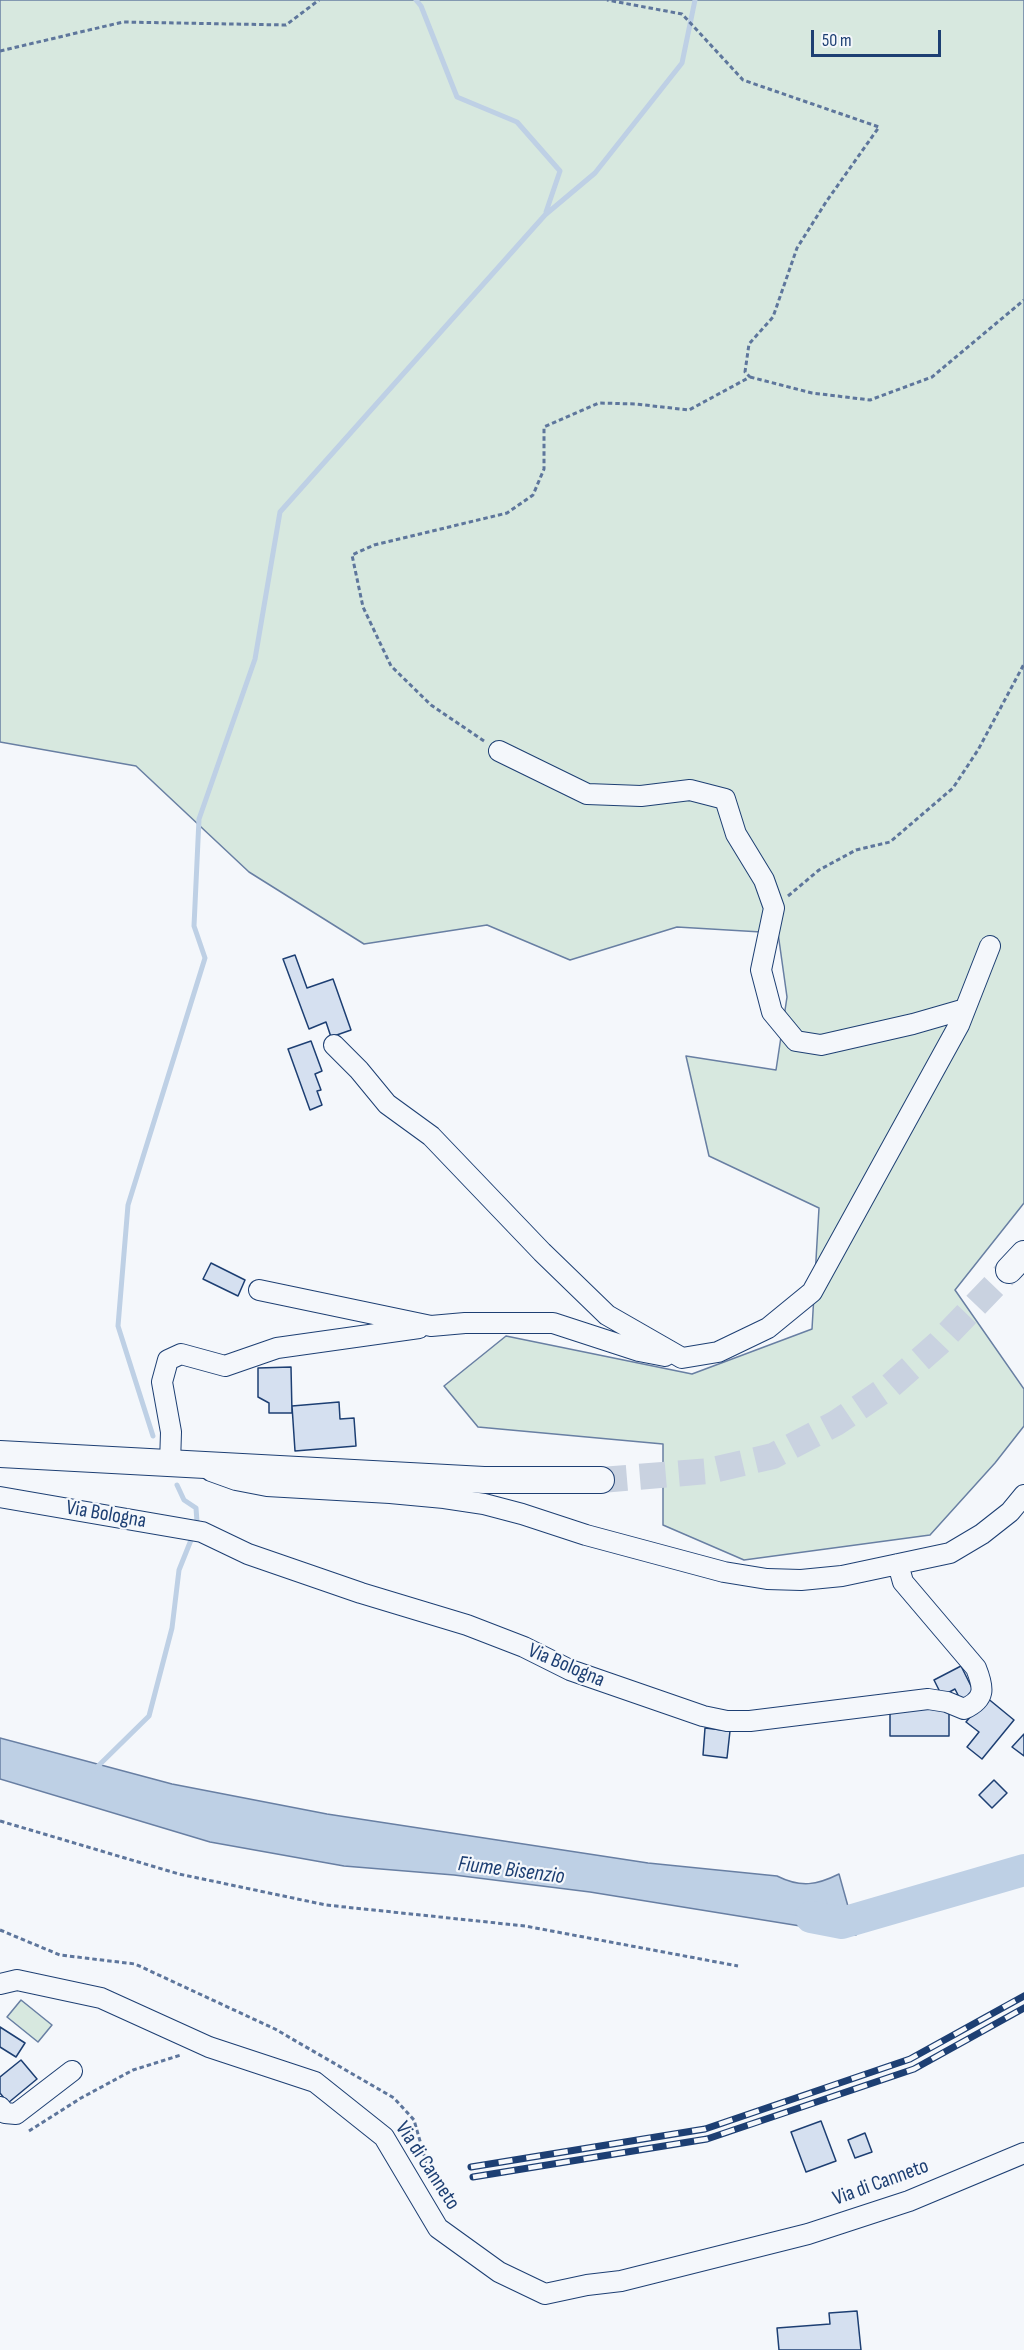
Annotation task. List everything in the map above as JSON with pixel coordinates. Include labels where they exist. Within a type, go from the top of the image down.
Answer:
[{"type":"main road","points":[[0,1454],[484,1480],[601,1479]]},
{"type":"street","points":[[498,751],[587,794],[641,796],[690,790],[725,799],[736,834],[764,880],[774,908],[761,970],[772,1012],[796,1041],[821,1045],[913,1024],[965,1009]]},
{"type":"street","points":[[990,946],[959,1025],[812,1292],[768,1328],[718,1352],[682,1358],[639,1351],[553,1323],[465,1323],[431,1326],[277,1348],[225,1366],[181,1354],[168,1360],[162,1382],[171,1432],[182,1465],[267,1486],[412,1495],[484,1504],[692,1564],[767,1579],[801,1580],[842,1576],[950,1552],[982,1534],[1010,1512],[1024,1495]]},
{"type":"street","points":[[334,1045],[359,1070],[387,1104],[431,1136],[542,1252],[608,1315],[682,1358]]},
{"type":"street","points":[[259,1290],[431,1326]]},
{"type":"street","name":"Via Bologna","points":[[0,1497],[202,1532],[248,1554],[361,1593],[467,1625],[524,1647],[570,1670],[629,1692],[703,1716],[727,1721],[772,1719],[928,1699],[947,1702],[964,1709],[977,1701],[982,1692],[981,1682],[970,1660],[903,1582],[898,1564]]},
{"type":"street","name":"Via di Canneto","points":[[0,1983],[17,1980],[101,1998],[209,2047],[315,2082],[384,2137],[438,2228],[499,2272],[545,2294],[587,2284],[621,2281],[808,2234],[909,2201],[1024,2153]]},
{"type":"street","points":[[0,2107],[5,2113],[16,2114],[72,2071]]},
{"type":"path","points":[[0,51],[123,22],[286,25],[319,0]]},
{"type":"path","points":[[607,0],[682,14],[743,80],[879,127],[797,248],[773,317],[750,344],[745,372],[750,377],[812,393],[870,400],[932,377],[1024,300]]},
{"type":"path","points":[[498,751],[431,705],[391,666],[363,607],[351,555],[374,545],[507,513],[533,495],[544,469],[544,428],[599,403],[636,404],[689,410],[750,377]]},
{"type":"path","points":[[774,908],[819,870],[856,850],[890,842],[953,788],[978,750],[1024,664]]},
{"type":"path","points":[[0,1821],[179,1874],[326,1905],[525,1926],[738,1966]]},
{"type":"path","points":[[29,2131],[81,2098],[133,2070],[209,2047]]},
{"type":"shaded area","points":[[0,0],[1024,0],[1024,1203],[955,1290],[1024,1389],[1024,1426],[995,1463],[930,1535],[744,1560],[663,1525],[663,1444],[478,1427],[444,1386],[506,1336],[692,1374],[812,1329],[819,1208],[709,1156],[686,1056],[776,1070],[787,997],[778,933],[677,927],[570,960],[487,925],[364,944],[249,872],[136,766],[0,742]]},
{"type":"shaded area","points":[[21,2000],[52,2025],[38,2042],[7,2017]]},
{"type":"water","points":[[0,1738],[172,1784],[327,1814],[648,1863],[777,1876],[801,1884],[816,1883],[839,1874],[856,1935],[590,1892],[454,1875],[344,1866],[210,1842],[0,1779]]},
{"type":"building","points":[[295,955],[307,988],[333,979],[351,1030],[331,1037],[326,1022],[309,1029],[283,959]]},
{"type":"building","points":[[311,1041],[322,1071],[315,1074],[321,1090],[317,1091],[322,1105],[310,1110],[288,1049]]},
{"type":"building","points":[[211,1263],[245,1280],[238,1296],[203,1279]]},
{"type":"building","points":[[291,1367],[292,1413],[269,1413],[269,1403],[258,1397],[258,1368]]},
{"type":"building","points":[[339,1402],[340,1419],[354,1418],[356,1446],[295,1451],[292,1406]]},
{"type":"building","points":[[961,1666],[976,1696],[962,1703],[955,1689],[942,1696],[934,1680]]},
{"type":"building","points":[[986,1697],[1014,1720],[982,1759],[967,1747],[979,1732],[966,1722]]},
{"type":"building","points":[[890,1707],[949,1707],[949,1736],[890,1736]]},
{"type":"building","points":[[705,1728],[730,1731],[727,1758],[703,1755]]},
{"type":"building","points":[[1024,1734],[1024,1756],[1012,1747]]},
{"type":"building","points":[[994,1780],[1007,1793],[992,1808],[979,1795]]},
{"type":"building","points":[[0,2027],[25,2043],[16,2057],[0,2047]]},
{"type":"building","points":[[21,2060],[37,2079],[8,2103],[0,2093],[0,2077]]},
{"type":"building","points":[[821,2121],[836,2161],[806,2172],[791,2132]]},
{"type":"building","points":[[865,2133],[872,2152],[855,2158],[848,2140]]},
{"type":"building","points":[[857,2311],[861,2350],[779,2350],[777,2328],[830,2324],[829,2313]]},
{"type":"waterway","points":[[416,0],[421,6],[457,97],[517,122],[560,171],[546,212]]},
{"type":"waterway","points":[[153,1436],[118,1326],[128,1205],[205,958],[194,926],[199,819],[255,659],[280,512],[545,215],[595,173],[682,63],[695,0]]},
{"type":"waterway","points":[[177,1485],[184,1500],[196,1508],[197,1522]]},
{"type":"waterway","points":[[93,1771],[149,1716],[172,1628],[179,1570],[193,1535]]},
{"type":"waterway","name":"Fiume Bisenzio","points":[[811,1917],[842,1923],[1024,1870]]},
{"type":"tunnel","points":[[601,1480],[709,1471],[773,1456],[836,1423],[889,1387],[939,1343],[1009,1270]]},
{"type":"railway","points":[[471,2167],[705,2129],[910,2059],[1024,1996]]},
{"type":"railway","points":[[473,2177],[707,2139],[914,2069],[1024,2008]]}]
